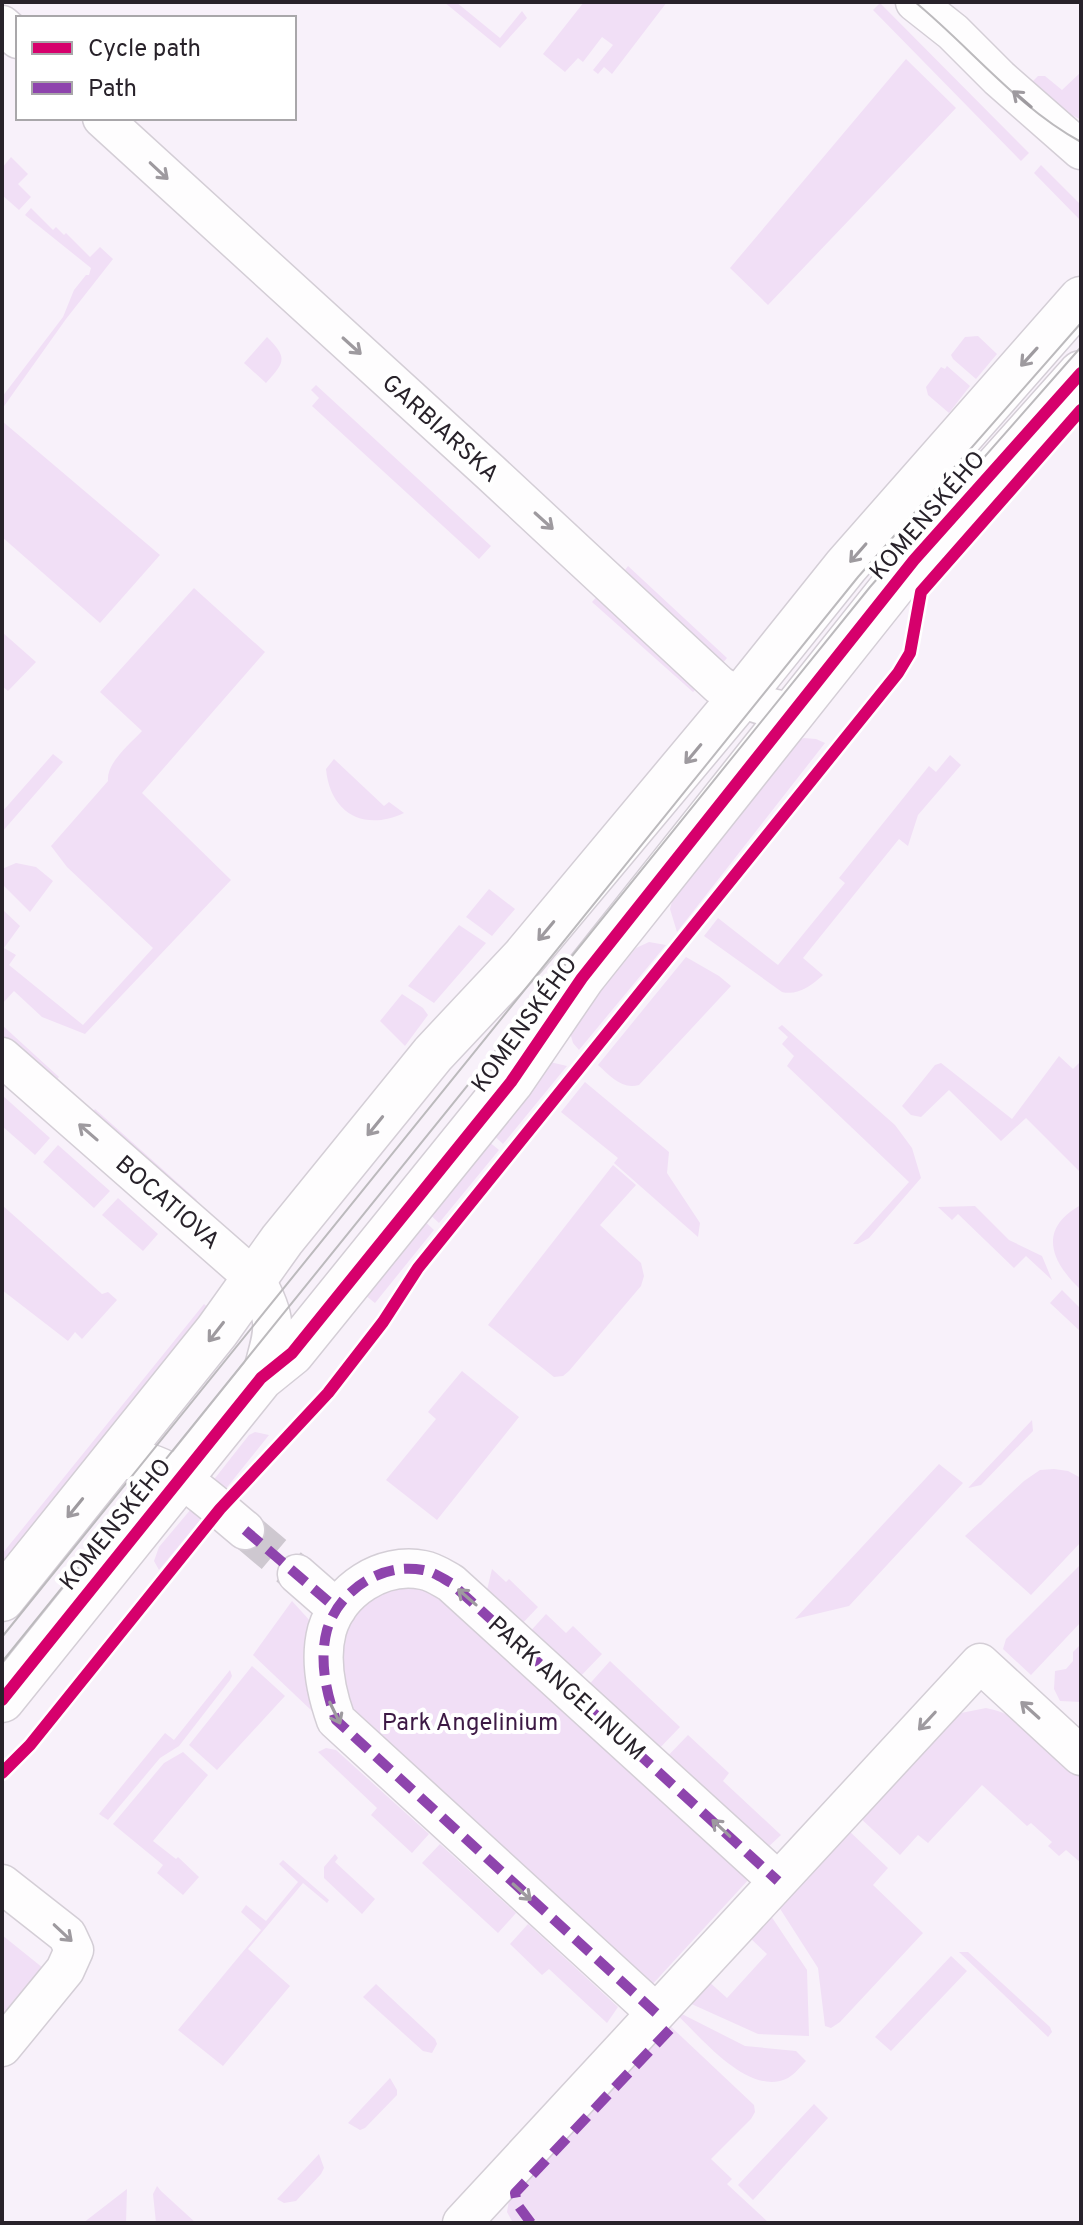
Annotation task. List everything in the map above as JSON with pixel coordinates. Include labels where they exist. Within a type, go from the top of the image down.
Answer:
[{"type":"street","points":[[915,2],[953,32],[999,78],[1081,150]]},
{"type":"street","name":"GARBIARSKA","points":[[104,120],[719,685],[772,709],[794,712]]},
{"type":"street","name":"KOMENSKÉHO","points":[[2,1599],[217,1331],[282,1240],[433,1054],[524,957],[846,566],[1081,299]]},
{"type":"street","name":"KOMENSKÉHO","points":[[2,1700],[261,1378],[292,1353],[498,1099],[582,978],[914,560],[1081,373]]},
{"type":"street","name":"BOCATIOVA","points":[[2,1057],[255,1279],[275,1325],[261,1378]]},
{"type":"street","points":[[114,1460],[144,1461],[160,1467],[245,1530]]},
{"type":"street","name":"PARK ANGELINUM","points":[[656,2013],[336,1720],[326,1692],[324,1660],[327,1632],[337,1609],[362,1583],[393,1571],[423,1570],[451,1583],[778,1881]]},
{"type":"street","points":[[297,1574],[337,1609]]},
{"type":"street","points":[[462,2223],[980,1663],[1081,1756]]},
{"type":"street","points":[[2,1884],[67,1935],[74,1950],[69,1965],[2,2047]]},
{"type":"green space","points":[[444,2],[456,2],[500,38],[522,11],[527,18],[500,48]]},
{"type":"green space","points":[[584,2],[667,2],[612,74],[604,67],[598,74],[593,70],[613,45],[602,37],[583,62],[578,58],[565,72],[543,54]]},
{"type":"green space","points":[[880,3],[1029,153],[1021,161],[873,10]]},
{"type":"green space","points":[[906,59],[956,108],[768,305],[730,268]]},
{"type":"green space","points":[[1081,72],[1081,120],[1031,83],[1038,76],[1045,76],[1062,90]]},
{"type":"green space","points":[[11,157],[28,174],[18,184],[31,197],[19,210],[2,195],[2,168]]},
{"type":"green space","points":[[1041,165],[1081,205],[1081,221],[1034,173]]},
{"type":"green space","points":[[31,208],[53,230],[56,227],[64,235],[66,233],[90,257],[100,247],[113,259],[2,409],[2,397],[63,317],[74,290],[89,275],[91,268],[25,215]]},
{"type":"green space","points":[[978,336],[997,354],[976,379],[951,355],[965,337]]},
{"type":"green space","points":[[267,337],[282,360],[266,383],[244,363]]},
{"type":"green space","points":[[947,366],[970,386],[949,413],[928,395],[926,387],[941,367],[945,369]]},
{"type":"green space","points":[[316,385],[491,546],[479,559],[312,406],[319,398],[311,390]]},
{"type":"green space","points":[[2,421],[160,555],[100,623],[2,537]]},
{"type":"green space","points":[[628,566],[727,658],[721,665],[622,574]]},
{"type":"green space","points":[[194,588],[265,652],[142,793],[231,880],[85,1034],[42,1017],[14,991],[2,1004],[2,909],[20,926],[4,948],[16,955],[9,965],[83,1025],[153,948],[67,867],[51,846],[108,781],[115,761],[142,731],[100,692]]},
{"type":"green space","points":[[600,593],[700,685],[693,692],[592,602]]},
{"type":"green space","points":[[2,632],[36,662],[8,691],[2,686]]},
{"type":"green space","points":[[804,738],[825,743],[677,932],[670,909],[674,894],[794,742]]},
{"type":"green space","points":[[53,754],[63,762],[2,832],[2,812]]},
{"type":"green space","points":[[950,755],[961,765],[918,815],[908,846],[899,839],[803,958],[823,975],[814,982],[799,991],[782,992],[704,936],[718,918],[778,965],[845,883],[839,878],[929,766],[936,772]]},
{"type":"green space","points":[[334,759],[384,806],[389,802],[404,813],[376,820],[352,815],[334,797],[329,784],[326,769]]},
{"type":"green space","points":[[16,863],[36,867],[53,881],[30,912],[2,884],[2,869]]},
{"type":"green space","points":[[489,889],[515,909],[492,936],[466,917]]},
{"type":"green space","points":[[459,925],[486,943],[434,1003],[408,986]]},
{"type":"green space","points":[[649,942],[666,945],[579,1050],[573,1043],[569,1029],[636,948]]},
{"type":"green space","points":[[686,957],[731,986],[639,1085],[622,1084],[598,1065]]},
{"type":"green space","points":[[402,994],[428,1015],[405,1046],[380,1021]]},
{"type":"green space","points":[[2,1025],[59,1077],[53,1084],[2,1037]]},
{"type":"green space","points":[[782,1025],[895,1125],[912,1148],[921,1178],[869,1238],[858,1244],[853,1244],[909,1182],[787,1066],[794,1056],[782,1044],[788,1037],[778,1028]]},
{"type":"green space","points":[[1059,1056],[1073,1069],[1081,1061],[1081,1173],[1026,1118],[1001,1141],[949,1090],[921,1117],[911,1115],[902,1106],[935,1065],[941,1063],[1012,1119]]},
{"type":"green space","points":[[550,1062],[567,1066],[503,1144],[488,1130]]},
{"type":"green space","points":[[585,1082],[669,1152],[667,1173],[700,1223],[698,1237],[614,1163],[618,1158],[561,1112]]},
{"type":"green space","points":[[2,1095],[50,1138],[35,1155],[2,1126]]},
{"type":"green space","points":[[95,1109],[197,1200],[192,1205],[90,1116]]},
{"type":"green space","points":[[483,1137],[499,1150],[439,1223],[424,1209]]},
{"type":"green space","points":[[58,1145],[110,1191],[94,1208],[43,1162]]},
{"type":"green space","points":[[613,1165],[636,1185],[600,1225],[641,1263],[644,1276],[641,1286],[569,1371],[563,1376],[554,1377],[488,1325]]},
{"type":"green space","points":[[118,1198],[158,1234],[143,1251],[102,1215]]},
{"type":"green space","points":[[2,1205],[102,1294],[108,1292],[117,1300],[82,1339],[75,1332],[68,1341],[2,1290]]},
{"type":"green space","points":[[1081,1205],[1081,1290],[1062,1268],[1053,1246],[1058,1224]]},
{"type":"green space","points":[[975,1206],[1009,1240],[1042,1256],[1052,1280],[1026,1256],[1014,1268],[958,1214],[952,1220],[938,1207]]},
{"type":"green space","points":[[419,1216],[434,1230],[375,1303],[360,1291]]},
{"type":"green space","points":[[1062,1290],[1081,1309],[1081,1332],[1050,1303]]},
{"type":"green space","points":[[204,1304],[213,1312],[2,1572],[2,1554]]},
{"type":"green space","points":[[462,1371],[519,1417],[437,1520],[386,1480],[436,1419],[428,1412]]},
{"type":"green space","points":[[1032,1420],[1033,1431],[981,1485],[968,1488]]},
{"type":"green space","points":[[255,1432],[269,1435],[220,1496],[212,1482],[249,1435]]},
{"type":"green space","points":[[939,1464],[963,1483],[849,1606],[795,1619]]},
{"type":"green space","points":[[1040,1470],[1068,1471],[1081,1478],[1081,1542],[1031,1595],[965,1536],[1024,1481]]},
{"type":"green space","points":[[191,1509],[206,1513],[159,1570],[154,1561],[159,1547]]},
{"type":"green space","points":[[1081,1564],[1081,1622],[1031,1675],[1003,1649],[1006,1639]]},
{"type":"green space","name":"Park Angelinium","points":[[407,1569],[761,1866],[639,1999],[326,1692],[327,1632]]},
{"type":"green space","points":[[492,1569],[506,1582],[509,1579],[538,1607],[519,1627],[487,1590]]},
{"type":"green space","points":[[292,1601],[312,1623],[316,1699],[312,1711],[253,1655]]},
{"type":"green space","points":[[546,1614],[566,1633],[573,1626],[602,1654],[576,1681],[527,1635]]},
{"type":"green space","points":[[1081,1644],[1081,1702],[1060,1701],[1054,1689],[1055,1671],[1066,1669],[1073,1661],[1073,1652]]},
{"type":"green space","points":[[610,1661],[680,1727],[654,1754],[585,1689]]},
{"type":"green space","points":[[252,1666],[285,1696],[217,1770],[189,1745]]},
{"type":"green space","points":[[230,1670],[230,1680],[179,1746],[160,1758],[108,1820],[99,1814],[165,1733],[174,1740]]},
{"type":"green space","points":[[986,1708],[1026,1726],[1081,1776],[1081,1863],[1066,1850],[1059,1856],[1048,1846],[1052,1842],[1031,1823],[1027,1826],[982,1785],[928,1843],[918,1835],[900,1855],[858,1816],[945,1723],[961,1713]]},
{"type":"green space","points":[[688,1735],[729,1773],[723,1781],[781,1835],[764,1851],[662,1762]]},
{"type":"green space","points":[[326,1748],[336,1750],[429,1834],[412,1853],[371,1815],[377,1808],[318,1752]]},
{"type":"green space","points":[[183,1752],[208,1775],[153,1841],[176,1859],[178,1857],[199,1877],[183,1895],[157,1873],[163,1865],[113,1824],[164,1763]]},
{"type":"green space","points":[[847,1829],[888,1868],[873,1885],[923,1933],[831,2028],[825,2026],[818,1968],[777,1904]]},
{"type":"green space","points":[[440,1844],[516,1913],[498,1933],[422,1863]]},
{"type":"green space","points":[[335,1854],[338,1858],[335,1862],[375,1899],[362,1914],[324,1878],[324,1867]]},
{"type":"green space","points":[[283,1860],[329,1900],[327,1903],[303,1883],[248,1949],[290,1986],[223,2066],[178,2030],[261,1930],[241,1912],[246,1905],[266,1921],[298,1882],[279,1864]]},
{"type":"green space","points":[[769,1913],[807,1970],[809,2036],[758,2034],[687,2002],[707,1980],[727,1998],[767,1954],[748,1936]]},
{"type":"green space","points":[[528,1924],[618,2007],[607,2023],[549,1969],[542,1975],[510,1944]]},
{"type":"green space","points":[[2,1935],[48,1972],[2,2028]]},
{"type":"green space","points":[[959,1952],[968,1952],[1050,2027],[1052,2032],[1048,2037]]},
{"type":"green space","points":[[951,1956],[967,1971],[891,2051],[875,2037]]},
{"type":"green space","points":[[376,1984],[435,2039],[437,2044],[432,2053],[423,2051],[363,1997]]},
{"type":"green space","points":[[678,2012],[745,2046],[796,2051],[806,2061],[788,2078],[773,2082],[758,2080],[742,2073],[712,2050],[676,2014]]},
{"type":"green space","points":[[667,2023],[754,2105],[755,2112],[751,2119],[711,2159],[732,2179],[727,2184],[769,2223],[513,2223],[507,2212],[510,2194]]},
{"type":"green space","points":[[390,2078],[397,2095],[365,2128],[360,2130],[348,2123]]},
{"type":"green space","points":[[814,2104],[828,2118],[753,2200],[738,2185]]},
{"type":"green space","points":[[319,2154],[324,2168],[296,2201],[284,2203],[277,2199]]},
{"type":"green space","points":[[157,2186],[196,2223],[156,2223],[153,2194]]},
{"type":"green space","points":[[127,2189],[126,2223],[83,2223]]},
{"type":"tunnel","points":[[245,1530],[297,1574]]},
{"type":"tram line","points":[[915,2],[1015,95],[1081,142]]},
{"type":"tram line","points":[[2,1637],[858,577],[1081,323]]},
{"type":"tram line","points":[[2,1662],[870,587],[1081,347]]},
{"type":"marked path","points":[[245,1530],[337,1609]]},
{"type":"marked path","points":[[656,2013],[336,1720],[327,1687],[325,1641],[333,1616],[352,1591],[392,1570],[423,1570],[451,1583],[778,1881]]},
{"type":"marked path","points":[[531,2223],[517,2204],[515,2193],[675,2024]]},
{"type":"cycle path","points":[[2,1700],[261,1378],[292,1353],[511,1082],[582,978],[914,560],[1081,373]]},
{"type":"cycle path","points":[[2,1773],[30,1745],[220,1509],[328,1393],[383,1322],[418,1268],[898,673],[910,653],[921,592],[1081,410]]}]
